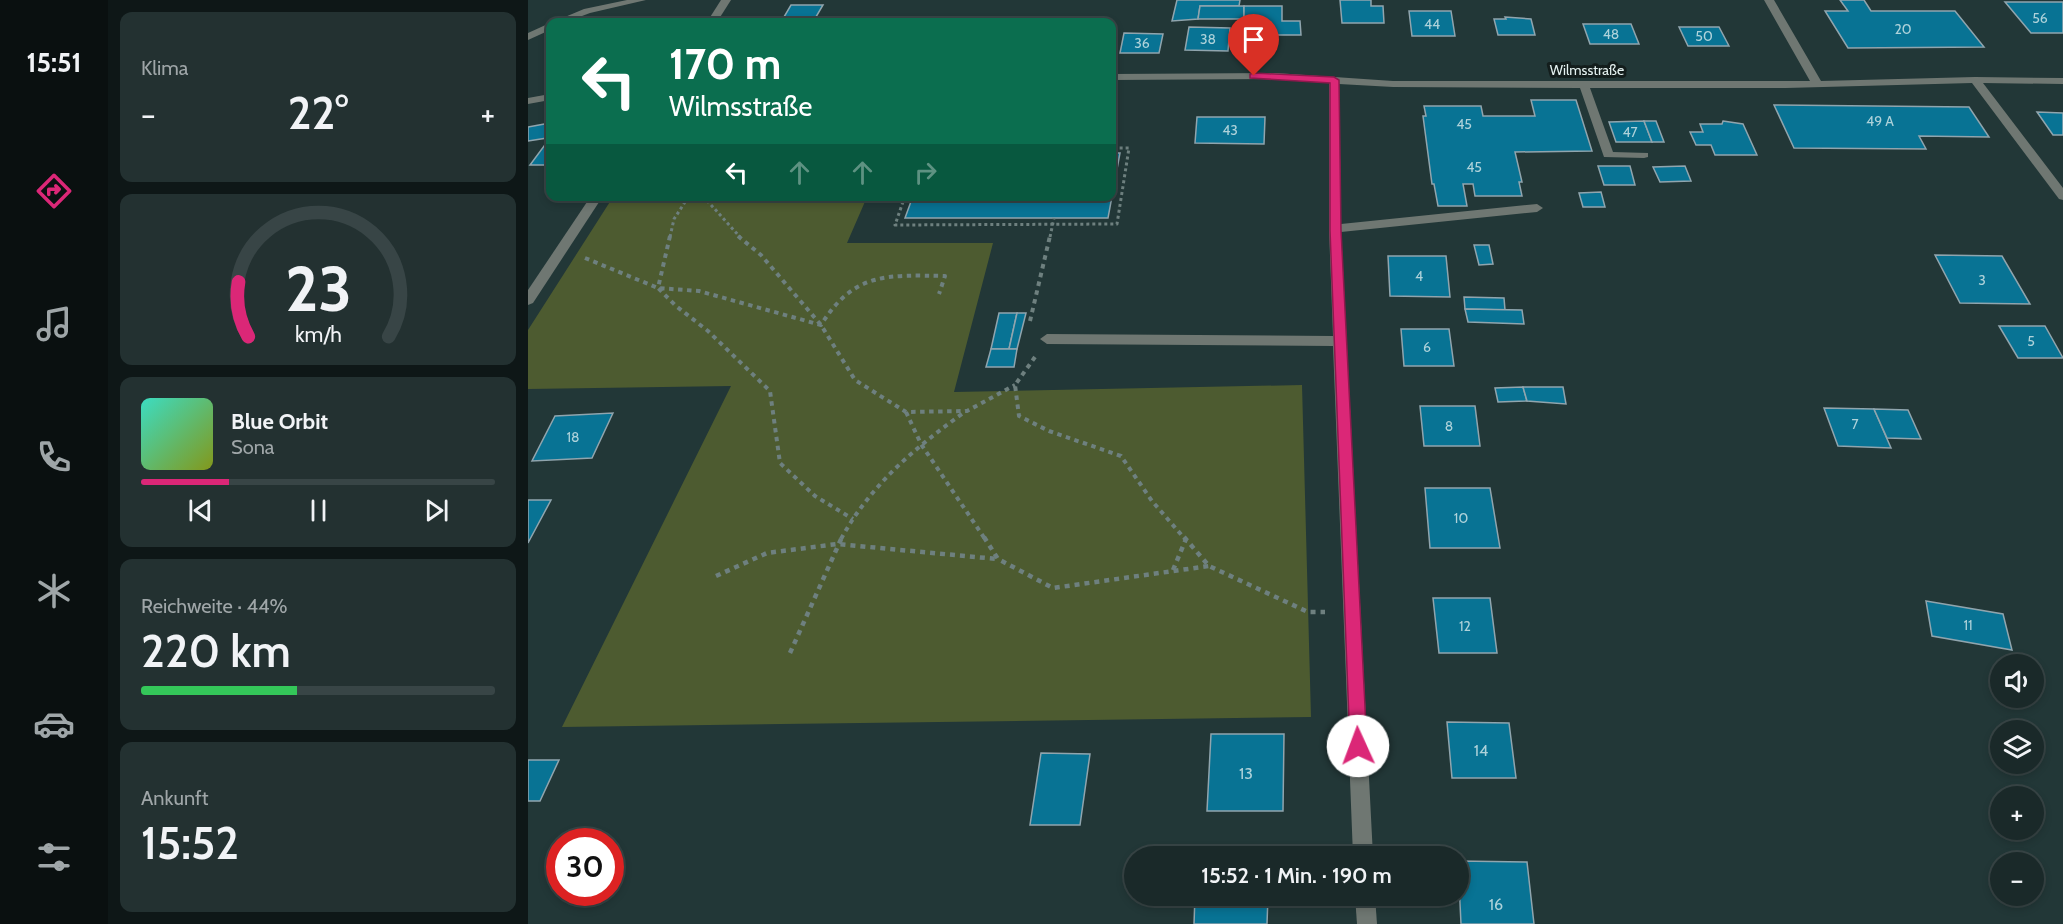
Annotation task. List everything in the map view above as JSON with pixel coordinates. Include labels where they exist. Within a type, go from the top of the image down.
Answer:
[{"type":"street","points":[[569,18],[587,11],[641,0]]},
{"type":"street","points":[[715,18],[726,0]]},
{"type":"street","points":[[1769,0],[1817,84]]},
{"type":"street","points":[[528,37],[546,28]]},
{"type":"street","name":"Wilmsstraße","points":[[1116,77],[1276,76],[1393,84],[1584,85],[2063,81]]},
{"type":"street","points":[[1334,80],[1335,230],[1364,846]]},
{"type":"street","points":[[1975,80],[2063,196]]},
{"type":"street","points":[[1584,85],[1608,155],[1644,155]]},
{"type":"street","points":[[528,101],[546,98]]},
{"type":"street","points":[[528,300],[594,201]]},
{"type":"street","points":[[1335,230],[1537,208]]},
{"type":"street","points":[[1047,339],[1340,341]]},
{"type":"street","points":[[1365,906],[1366,924]]},
{"type":"path","points":[[903,201],[895,225],[1117,224],[1129,148],[1116,148]]},
{"type":"path","points":[[658,288],[674,219],[686,201]]},
{"type":"path","points":[[707,201],[733,231],[761,255],[821,325],[855,380],[906,412],[921,444],[998,559]]},
{"type":"path","points":[[1047,339],[1026,339],[1054,218]]},
{"type":"path","points":[[562,248],[658,288],[699,291],[821,325]]},
{"type":"path","points":[[821,325],[831,305],[863,282],[891,276],[945,276],[939,294]]},
{"type":"path","points":[[658,288],[671,305],[707,330],[745,369],[770,390],[780,463],[815,496],[853,519]]},
{"type":"path","points":[[790,653],[837,544],[872,491],[921,444],[967,411],[1015,385],[1047,339]]},
{"type":"path","points":[[1015,385],[1020,416],[1049,431],[1121,456],[1152,501],[1209,566],[1308,612],[1352,613]]},
{"type":"path","points":[[906,412],[967,411]]},
{"type":"path","points":[[1173,570],[1186,539]]},
{"type":"path","points":[[716,576],[767,553],[837,544],[998,559],[1053,588],[1209,566]]},
{"type":"green space","points":[[610,201],[865,201],[847,243],[993,243],[954,392],[1302,385],[1311,717],[562,727],[731,386],[528,389],[528,330]]},
{"type":"building","points":[[1177,0],[1240,0],[1239,6],[1200,6],[1198,19],[1172,21]]},
{"type":"building","points":[[1340,0],[1371,0],[1371,6],[1383,6],[1384,23],[1342,23]]},
{"type":"building","points":[[1840,0],[1864,0],[1871,11],[1955,11],[1984,47],[1848,48],[1825,11],[1848,11]]},
{"type":"building","points":[[2005,2],[2063,2],[2063,33],[2031,33]]},
{"type":"building","points":[[791,5],[823,5],[815,18],[783,18]]},
{"type":"building","points":[[1200,6],[1244,6],[1244,19],[1198,19]]},
{"type":"building","points":[[1244,6],[1282,6],[1282,21],[1300,21],[1301,35],[1265,35],[1266,22],[1244,23]]},
{"type":"building","points":[[1409,11],[1451,11],[1455,36],[1412,36]]},
{"type":"building","points":[[1505,17],[1531,19],[1535,35],[1498,35],[1494,19],[1506,19]]},
{"type":"building","points":[[1583,24],[1631,24],[1639,44],[1590,44]]},
{"type":"building","points":[[1189,27],[1230,28],[1228,51],[1185,50]]},
{"type":"building","points":[[1679,27],[1719,27],[1729,46],[1688,46]]},
{"type":"building","points":[[1124,33],[1163,34],[1159,53],[1120,53]]},
{"type":"building","points":[[1531,100],[1576,100],[1592,151],[1515,152],[1522,182],[1519,182],[1522,196],[1475,196],[1473,184],[1463,184],[1467,206],[1438,206],[1434,184],[1432,184],[1423,116],[1426,116],[1424,106],[1481,106],[1483,116],[1535,116]]},
{"type":"building","points":[[1774,105],[1969,107],[1989,137],[1919,136],[1926,149],[1794,148]]},
{"type":"building","points":[[2037,112],[2063,113],[2063,135],[2053,135]]},
{"type":"building","points":[[1197,117],[1265,117],[1264,144],[1195,143]]},
{"type":"building","points":[[1644,121],[1652,142],[1616,142],[1609,122]]},
{"type":"building","points":[[1644,121],[1656,121],[1664,142],[1652,142]]},
{"type":"building","points":[[1723,121],[1743,124],[1757,155],[1715,155],[1711,145],[1696,145],[1690,132],[1703,132],[1700,124],[1722,124]]},
{"type":"building","points":[[546,124],[546,138],[528,141],[528,127]]},
{"type":"building","points":[[546,143],[546,165],[530,165]]},
{"type":"building","points":[[1116,153],[1120,153],[1116,175]]},
{"type":"building","points":[[1598,166],[1630,166],[1635,185],[1604,185]]},
{"type":"building","points":[[1685,166],[1691,181],[1660,182],[1653,167]]},
{"type":"building","points":[[1601,192],[1605,207],[1583,207],[1579,193]]},
{"type":"building","points":[[911,201],[1111,201],[1108,218],[905,218]]},
{"type":"building","points":[[1474,245],[1489,245],[1493,264],[1479,265]]},
{"type":"building","points":[[1935,255],[2002,256],[2030,304],[1960,303]]},
{"type":"building","points":[[1388,256],[1446,256],[1450,297],[1390,296]]},
{"type":"building","points":[[1464,297],[1504,298],[1505,310],[1465,309]]},
{"type":"building","points":[[1465,309],[1522,310],[1524,324],[1468,322]]},
{"type":"building","points":[[999,313],[1017,313],[1009,349],[991,349]]},
{"type":"building","points":[[1017,313],[1026,313],[1017,349],[1009,349]]},
{"type":"building","points":[[1999,326],[2045,326],[2063,358],[2018,358]]},
{"type":"building","points":[[1401,329],[1449,329],[1454,366],[1404,366]]},
{"type":"building","points":[[991,349],[1017,349],[1014,367],[986,367]]},
{"type":"building","points":[[1523,387],[1527,401],[1498,402],[1495,388]]},
{"type":"building","points":[[1523,387],[1563,387],[1566,404],[1527,401]]},
{"type":"building","points":[[1420,406],[1475,406],[1480,446],[1424,446]]},
{"type":"building","points":[[1824,408],[1874,409],[1891,448],[1838,446]]},
{"type":"building","points":[[1874,409],[1908,410],[1921,439],[1887,438]]},
{"type":"building","points":[[613,413],[592,458],[532,461],[555,416]]},
{"type":"building","points":[[1425,488],[1490,488],[1500,548],[1430,548]]},
{"type":"building","points":[[528,500],[551,500],[528,543]]},
{"type":"building","points":[[1433,598],[1490,598],[1497,653],[1439,653]]},
{"type":"building","points":[[1926,601],[2003,614],[2012,650],[1932,636]]},
{"type":"building","points":[[1447,722],[1509,723],[1516,778],[1452,778]]},
{"type":"building","points":[[1211,734],[1284,734],[1283,811],[1207,811]]},
{"type":"building","points":[[1041,753],[1090,754],[1080,825],[1030,825]]},
{"type":"building","points":[[528,760],[559,760],[540,801],[528,801]]},
{"type":"building","points":[[1469,861],[1527,862],[1534,924],[1461,924],[1460,906],[1469,906]]},
{"type":"building","points":[[1195,906],[1268,906],[1267,924],[1194,924]]},
{"type":"route","points":[[1254,76],[1334,80],[1335,230],[1358,746]]}]
